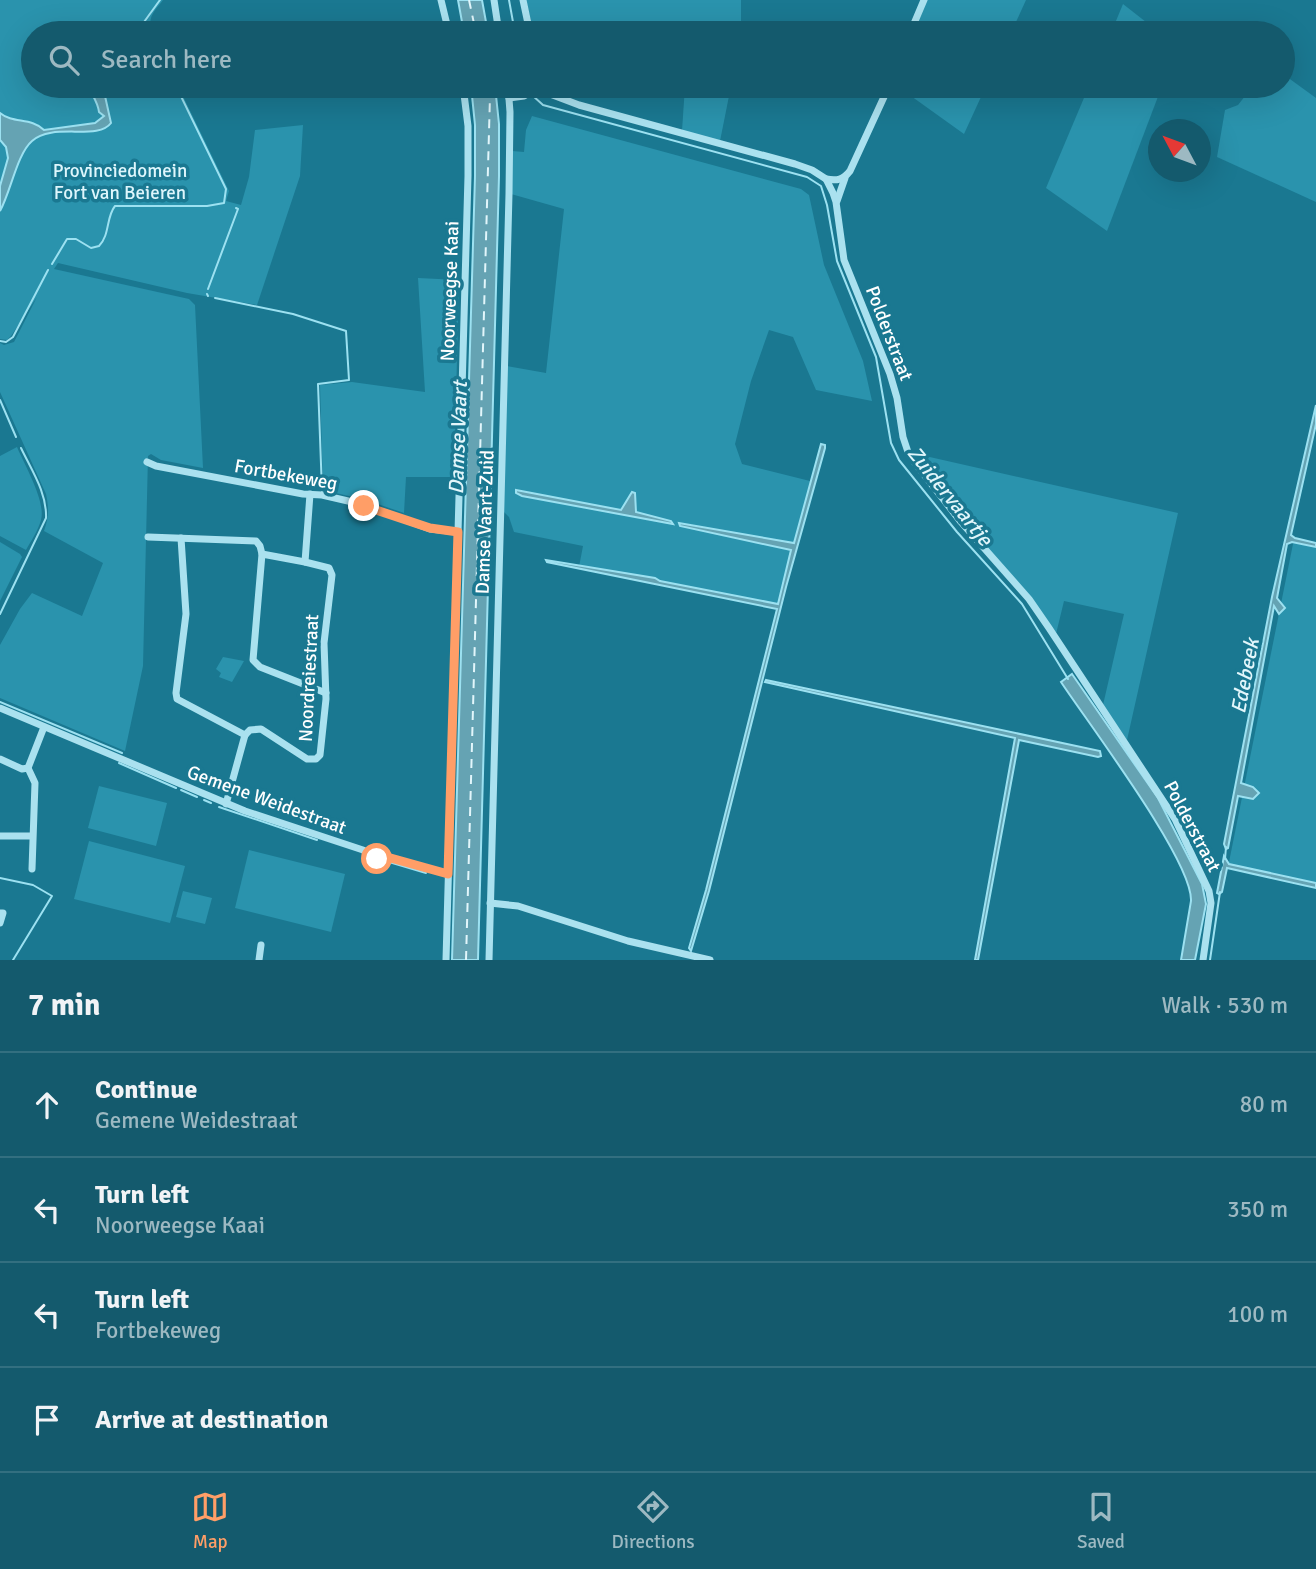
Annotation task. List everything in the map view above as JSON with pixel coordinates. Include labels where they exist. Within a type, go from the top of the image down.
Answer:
[{"type":"street","points":[[441,0],[446,21]]},
{"type":"street","points":[[494,0],[497,21]]},
{"type":"street","points":[[523,0],[527,21]]},
{"type":"street","points":[[915,21],[924,0]]},
{"type":"street","name":"Noorweegse Kaai","points":[[446,960],[468,151],[466,98]]},
{"type":"street","points":[[509,99],[513,98]]},
{"type":"street","points":[[561,98],[794,164],[812,170],[826,180],[845,178]]},
{"type":"street","points":[[836,202],[884,98]]},
{"type":"street","name":"Damse Vaart-Zuid","points":[[489,960],[509,99]]},
{"type":"street","name":"Polderstraat","points":[[826,180],[836,202],[844,260],[890,374],[909,455],[961,522],[1029,599],[1175,819],[1209,891],[1211,903],[1203,960]]},
{"type":"street","name":"Fortbekeweg","points":[[147,462],[156,466],[361,504],[430,528],[458,532]]},
{"type":"street","points":[[262,554],[305,562],[310,494]]},
{"type":"street","points":[[148,537],[256,541],[262,554],[253,660],[260,667],[326,693]]},
{"type":"street","points":[[181,538],[186,614],[177,699],[245,735],[226,804]]},
{"type":"street","name":"Noordreiestraat","points":[[245,735],[250,730],[261,729],[307,759],[316,759],[320,755],[326,693],[324,643],[332,575],[329,568],[305,562]]},
{"type":"street","name":"Gemene Weidestraat","points":[[0,708],[226,804],[363,850],[377,859],[387,857],[448,874]]},
{"type":"street","points":[[32,869],[35,783],[28,768],[44,727]]},
{"type":"street","points":[[0,759],[22,769],[28,768]]},
{"type":"street","points":[[0,836],[33,836]]},
{"type":"street","points":[[490,903],[518,906],[628,941],[710,960]]},
{"type":"street","points":[[0,913],[3,913],[0,923]]},
{"type":"street","points":[[259,960],[261,944]]},
{"type":"green space","name":"Provinciedomein Fort van Beieren","points":[[0,0],[163,0],[150,21],[21,21],[21,98],[184,98],[229,191],[226,201],[241,205],[249,177],[255,130],[303,125],[300,176],[257,305],[187,293],[58,263],[54,269],[189,299],[195,305],[203,468],[161,460],[151,454],[148,456],[143,666],[125,751],[0,698],[0,645],[32,593],[82,616],[103,563],[44,531],[48,512],[46,494],[0,392],[0,343],[4,345],[14,342],[37,297],[11,336],[7,340],[0,339]]},
{"type":"green space","points":[[526,0],[741,0],[741,21],[531,21]]},
{"type":"green space","points":[[925,0],[1026,0],[1016,21],[917,21]]},
{"type":"green space","points":[[1123,4],[1145,21],[1116,21]]},
{"type":"green space","points":[[1295,83],[1316,98],[1316,202],[1217,157],[1225,110],[1238,105],[1244,98],[1295,98]]},
{"type":"green space","points":[[684,98],[729,98],[720,141],[682,131]]},
{"type":"green space","points":[[914,98],[980,98],[964,134]]},
{"type":"green space","points":[[1084,98],[1157,98],[1148,119],[1107,231],[1046,188]]},
{"type":"green space","points":[[532,116],[801,189],[809,195],[824,265],[863,361],[872,401],[816,390],[793,337],[769,330],[751,381],[735,444],[742,464],[814,482],[779,606],[579,567],[583,546],[514,532],[509,517],[503,511],[507,366],[546,373],[564,209],[511,194],[512,151],[524,152],[526,130]]},
{"type":"green space","points":[[418,278],[459,280],[454,477],[406,477],[404,513],[366,500],[323,490],[320,385],[352,382],[425,392]]},
{"type":"green space","points":[[17,447],[38,494],[42,512],[38,528],[26,550],[0,536],[0,456]]},
{"type":"green space","points":[[912,453],[1178,513],[1127,740],[1103,705],[1124,614],[1064,601],[1056,634],[1026,591],[967,526]]},
{"type":"green space","points":[[1294,539],[1316,544],[1316,887],[1228,867]]},
{"type":"green space","points":[[0,542],[22,557],[0,601]]},
{"type":"green space","points":[[223,657],[244,661],[232,682],[219,677],[221,673],[216,669]]},
{"type":"green space","points":[[99,786],[167,803],[156,846],[88,828]]},
{"type":"green space","points":[[89,841],[185,866],[170,923],[74,899]]},
{"type":"green space","points":[[249,850],[345,874],[331,932],[235,908]]},
{"type":"green space","points":[[183,891],[212,898],[205,924],[176,917]]},
{"type":"shaded area","points":[[458,0],[482,0],[486,21],[462,21]]},
{"type":"shaded area","points":[[94,98],[105,98],[111,123],[96,131],[51,133],[32,141],[22,155],[0,211],[0,186],[8,158],[6,147],[0,140],[0,113],[33,123],[44,130],[95,123],[104,116],[99,112]]},
{"type":"shaded area","points":[[472,98],[496,98],[499,176],[478,960],[452,960],[475,176]]},
{"type":"shaded area","points":[[1316,405],[1316,424],[1291,535],[1316,543],[1316,547],[1292,542],[1287,544],[1277,598],[1285,608],[1279,614],[1274,606],[1241,783],[1253,787],[1259,793],[1253,799],[1238,796],[1226,849],[1224,844],[1272,597]]},
{"type":"shaded area","points":[[821,444],[825,445],[825,448],[691,951],[689,948],[777,609],[546,560],[655,578],[778,604],[791,550],[680,526],[679,523],[794,543]]},
{"type":"shaded area","points":[[516,490],[621,510],[632,492],[635,493],[636,512],[671,521],[673,524],[522,496],[516,493]]},
{"type":"shaded area","points":[[1072,674],[1158,798],[1202,884],[1206,904],[1195,960],[1181,960],[1191,901],[1187,882],[1158,825],[1061,682]]},
{"type":"shaded area","points":[[766,680],[1100,751],[1101,756],[1098,757],[1019,740],[978,960],[975,960],[1015,738],[765,682]]},
{"type":"shaded area","points":[[1224,856],[1229,864],[1316,883],[1316,888],[1227,868],[1222,892],[1219,894],[1217,893]]},
{"type":"waterway","points":[[145,21],[160,0]]},
{"type":"waterway","name":"Zuidervaartje","points":[[509,0],[513,21]]},
{"type":"waterway","points":[[52,264],[67,239],[76,239],[91,248],[99,246],[105,237],[115,206],[207,206],[224,203],[226,189],[182,98]]},
{"type":"waterway","name":"Zuidervaartje","points":[[535,98],[543,105],[807,177],[821,186],[837,261],[876,357],[891,443],[899,460],[957,532],[1022,604],[1068,679]]},
{"type":"waterway","points":[[208,289],[238,209],[236,208]]},
{"type":"waterway","points":[[0,341],[6,342],[13,337],[48,270]]},
{"type":"waterway","points":[[215,298],[293,314],[346,331],[349,380],[318,384],[322,491]]},
{"type":"waterway","points":[[0,400],[16,437]]},
{"type":"waterway","points":[[0,614],[46,518],[41,491],[21,448]]},
{"type":"waterway","points":[[0,702],[122,753]]},
{"type":"waterway","points":[[119,763],[176,788]]},
{"type":"waterway","points":[[181,790],[197,797]]},
{"type":"waterway","points":[[204,800],[211,803]]},
{"type":"waterway","points":[[219,807],[317,840]]},
{"type":"waterway","name":"Edebeek","points":[[1225,859],[1226,847]]},
{"type":"waterway","points":[[389,862],[426,873]]},
{"type":"waterway","points":[[0,878],[33,885],[52,896],[13,960]]},
{"type":"waterway","name":"Edebeek","points":[[1210,960],[1220,892]]},
{"type":"ferry route","points":[[469,0],[473,21]]},
{"type":"ferry route","points":[[466,960],[490,98]]},
{"type":"route","points":[[364,506],[410,523],[458,532],[448,874],[387,857],[377,859]]},
{"type":"water label","name":"Damse Vaart","points":[[458,438]]}]
